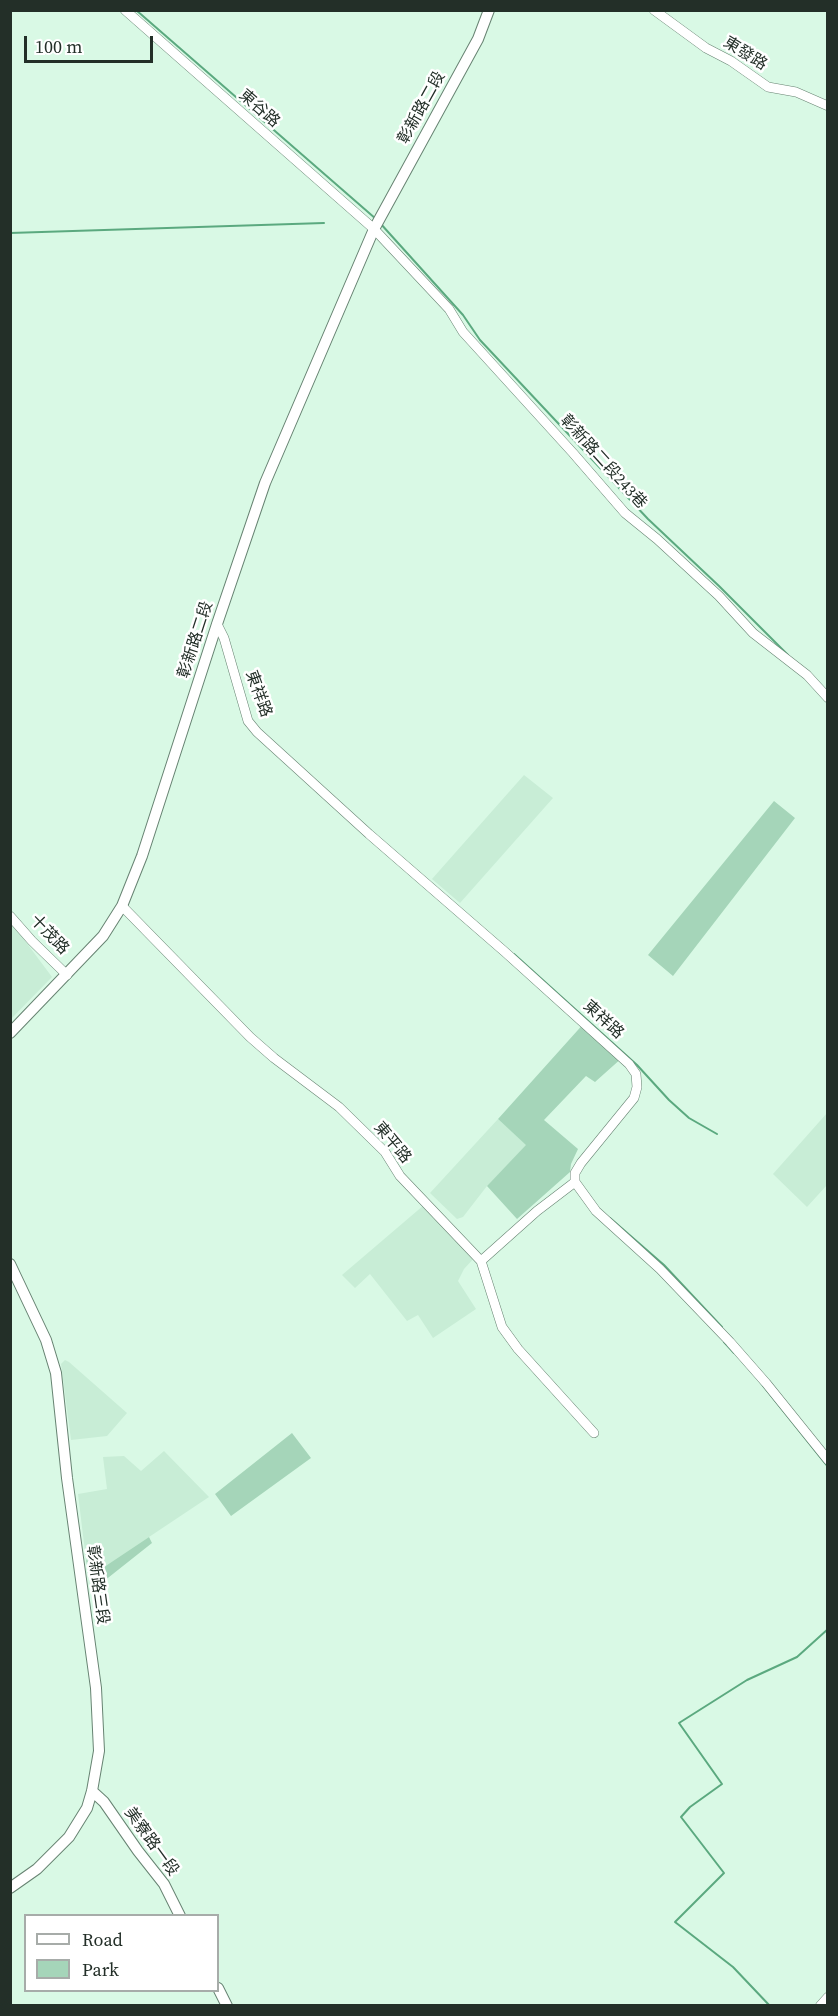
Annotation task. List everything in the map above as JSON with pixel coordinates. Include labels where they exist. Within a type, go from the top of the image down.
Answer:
[{"type":"street","name":"東谷路","points":[[125,10],[377,224]]},
{"type":"street","name":"彰新路二段","points":[[10,1033],[103,936],[122,906],[145,846],[265,483],[377,224],[478,39],[489,10]]},
{"type":"street","name":"東發路","points":[[654,10],[706,48],[768,87],[796,92],[828,106]]},
{"type":"street","name":"彰新路二段243巷","points":[[377,224],[449,309],[463,332],[625,513],[657,538],[719,596],[753,633],[807,675],[828,698]]},
{"type":"street","name":"東祥路","points":[[217,624],[224,638],[248,721],[257,732],[369,834],[514,960],[629,1064],[636,1074],[637,1087],[634,1098],[581,1163],[575,1173],[575,1182]]},
{"type":"street","name":"東平路","points":[[122,906],[250,1037],[339,1107],[385,1152],[400,1176],[481,1262],[502,1327],[519,1351],[594,1433]]},
{"type":"street","name":"十茂路","points":[[10,916],[67,975]]},
{"type":"street","points":[[481,1262],[537,1211],[575,1182],[596,1211],[660,1269],[730,1342],[828,1460]]},
{"type":"street","name":"彰新路三段","points":[[10,1264],[46,1340],[56,1374],[67,1478],[96,1688],[99,1751],[87,1808],[69,1837],[37,1869],[10,1888]]},
{"type":"street","name":"美寮路一段","points":[[92,1791],[104,1802],[164,1884],[179,1914]]},
{"type":"street","points":[[219,1990],[227,2006]]},
{"type":"street","points":[[820,2006],[828,1997]]},
{"type":"shaded area","points":[[524,775],[553,798],[460,903],[432,879]]},
{"type":"shaded area","points":[[11,922],[52,977],[11,1019]]},
{"type":"shaded area","points":[[827,1113],[827,1185],[807,1207],[773,1174]]},
{"type":"shaded area","points":[[498,1119],[527,1145],[487,1186],[463,1217],[457,1219],[430,1193]]},
{"type":"shaded area","points":[[424,1205],[476,1256],[464,1269],[458,1281],[476,1309],[433,1338],[418,1315],[407,1321],[370,1274],[355,1288],[342,1275]]},
{"type":"shaded area","points":[[65,1360],[127,1413],[107,1436],[71,1440],[61,1364]]},
{"type":"shaded area","points":[[164,1451],[209,1497],[98,1571],[91,1562],[86,1560],[78,1494],[107,1489],[103,1457],[124,1456],[141,1471]]},
{"type":"green space","points":[[774,801],[795,818],[673,976],[648,955]]},
{"type":"green space","points":[[586,1021],[623,1057],[595,1082],[586,1076],[544,1120],[578,1149],[570,1172],[517,1219],[487,1186],[526,1145],[498,1119]]},
{"type":"green space","points":[[292,1433],[311,1458],[231,1516],[215,1494]]},
{"type":"green space","points":[[149,1537],[152,1543],[99,1585],[90,1581],[86,1560],[91,1562],[98,1571]]},
{"type":"waterway","points":[[136,10],[376,219]]},
{"type":"waterway","points":[[10,233],[324,223]]},
{"type":"waterway","points":[[380,223],[463,315],[480,340],[648,519],[788,655]]},
{"type":"waterway","points":[[514,954],[637,1065],[689,1118],[717,1134]]},
{"type":"waterway","points":[[610,1218],[664,1265],[722,1327]]},
{"type":"waterway","points":[[724,1342],[734,1353]]},
{"type":"waterway","points":[[760,1382],[828,1467]]},
{"type":"waterway","points":[[770,2006],[733,1967],[675,1922],[724,1873],[681,1817],[690,1807],[722,1784],[679,1723],[747,1680],[797,1657],[828,1629]]}]
